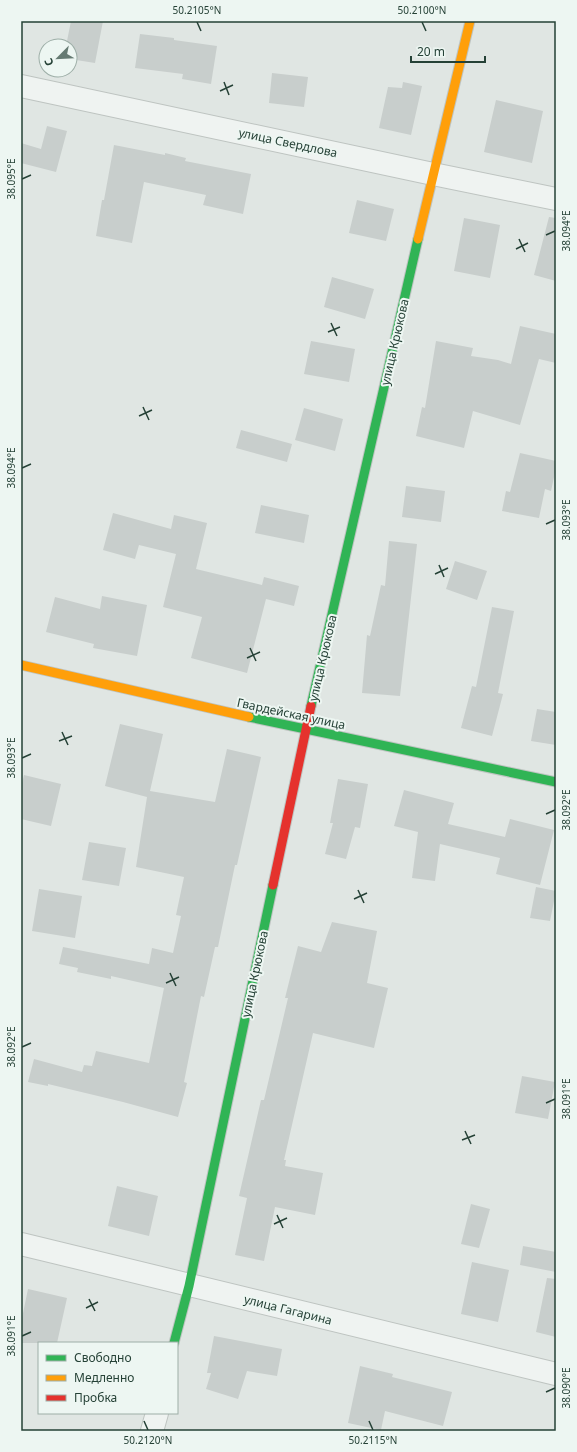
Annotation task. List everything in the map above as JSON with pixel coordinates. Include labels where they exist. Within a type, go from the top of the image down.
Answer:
[{"type":"street","name":"улица Крюкова","points":[[174,1342],[189,1286],[306,730],[470,21]]},
{"type":"street","name":"улица Свердлова","points":[[21,86],[556,199]]},
{"type":"street","name":"Гвардейская улица","points":[[21,665],[306,730],[556,782]]},
{"type":"street","name":"улица Гагарина","points":[[21,1244],[556,1374]]},
{"type":"street","points":[[152,1431],[157,1414]]},
{"type":"building","points":[[71,21],[103,21],[95,63],[78,60],[78,38],[68,38]]},
{"type":"building","points":[[140,34],[174,38],[174,40],[217,46],[211,84],[182,79],[183,74],[135,68]]},
{"type":"building","points":[[272,73],[308,77],[304,107],[269,103]]},
{"type":"building","points":[[403,82],[422,86],[411,135],[379,128],[388,87],[402,88]]},
{"type":"building","points":[[496,100],[543,111],[532,163],[484,152]]},
{"type":"building","points":[[47,126],[67,131],[56,172],[21,163],[21,143],[41,149]]},
{"type":"building","points":[[114,145],[165,155],[165,153],[186,158],[185,161],[251,174],[243,214],[203,205],[206,195],[144,182],[132,243],[96,236]]},
{"type":"building","points":[[357,200],[394,209],[386,241],[349,233]]},
{"type":"building","points":[[549,217],[556,218],[556,281],[534,275]]},
{"type":"building","points":[[464,218],[500,225],[490,278],[454,271]]},
{"type":"building","points":[[332,277],[374,289],[365,319],[324,307]]},
{"type":"building","points":[[520,326],[556,334],[556,363],[539,359],[520,425],[473,411],[464,448],[416,436],[422,407],[425,408],[436,341],[473,348],[471,356],[498,360],[511,364]]},
{"type":"building","points":[[311,341],[355,349],[349,382],[304,374]]},
{"type":"building","points":[[304,408],[343,419],[335,451],[295,440]]},
{"type":"building","points":[[241,430],[292,444],[287,462],[236,448]]},
{"type":"building","points":[[520,453],[556,461],[551,491],[545,489],[539,518],[502,511],[506,491],[510,492]]},
{"type":"building","points":[[406,486],[445,491],[441,522],[402,517]]},
{"type":"building","points":[[261,505],[309,515],[304,543],[255,533]]},
{"type":"building","points":[[113,513],[171,529],[174,515],[207,523],[196,569],[262,585],[264,577],[299,586],[294,606],[266,599],[247,673],[191,658],[202,617],[163,607],[176,554],[139,545],[135,559],[103,550]]},
{"type":"building","points":[[389,541],[417,544],[400,696],[362,693],[367,635],[370,636],[381,585],[385,586]]},
{"type":"building","points":[[455,561],[487,571],[477,600],[446,589]]},
{"type":"building","points":[[102,596],[147,605],[137,656],[93,648],[94,644],[46,632],[55,597],[100,609]]},
{"type":"building","points":[[492,607],[514,611],[498,693],[503,694],[492,736],[461,728],[472,686],[476,687]]},
{"type":"building","points":[[537,709],[556,712],[556,745],[531,741]]},
{"type":"building","points":[[120,724],[163,734],[150,791],[215,802],[227,749],[261,757],[237,865],[235,865],[218,947],[215,947],[204,997],[201,996],[184,1082],[187,1083],[178,1117],[48,1084],[48,1086],[28,1082],[34,1059],[82,1072],[84,1065],[92,1066],[96,1051],[149,1063],[164,988],[111,976],[111,979],[77,972],[78,968],[59,964],[63,947],[149,964],[152,948],[173,953],[181,916],[176,915],[184,877],[136,867],[147,797],[105,786]]},
{"type":"building","points":[[24,775],[61,784],[51,826],[21,819],[21,787]]},
{"type":"building","points":[[338,779],[368,784],[360,828],[355,827],[346,859],[325,854],[333,823],[330,823]]},
{"type":"building","points":[[404,790],[454,803],[448,824],[505,837],[510,819],[554,830],[540,885],[496,874],[500,858],[440,844],[435,881],[412,878],[418,832],[394,826]]},
{"type":"building","points":[[89,842],[126,848],[119,886],[82,880]]},
{"type":"building","points":[[536,887],[556,891],[550,921],[530,918]]},
{"type":"building","points":[[39,889],[82,896],[75,938],[32,931]]},
{"type":"building","points":[[332,922],[377,931],[367,983],[388,988],[374,1048],[313,1033],[284,1160],[286,1160],[285,1166],[323,1173],[315,1215],[275,1207],[264,1261],[235,1255],[247,1198],[239,1196],[261,1100],[264,1100],[288,998],[285,998],[298,946],[321,952]]},
{"type":"building","points":[[522,1076],[555,1082],[548,1119],[515,1113]]},
{"type":"building","points":[[117,1186],[158,1196],[149,1236],[108,1226]]},
{"type":"building","points":[[471,1204],[490,1209],[479,1248],[461,1244]]},
{"type":"building","points":[[523,1246],[556,1252],[556,1272],[520,1265]]},
{"type":"building","points":[[472,1262],[509,1270],[498,1322],[461,1314]]},
{"type":"building","points":[[547,1278],[556,1279],[556,1337],[536,1332]]},
{"type":"building","points":[[28,1289],[67,1298],[57,1342],[21,1343],[21,1323]]},
{"type":"building","points":[[214,1336],[282,1349],[277,1376],[247,1371],[238,1399],[206,1389],[211,1373],[207,1373]]},
{"type":"building","points":[[360,1366],[393,1374],[392,1377],[452,1392],[443,1426],[385,1411],[381,1430],[348,1423]]},
{"type":"traffic: fast","points":[[311,706],[418,239]]},
{"type":"traffic: fast","points":[[249,717],[556,782]]},
{"type":"traffic: fast","points":[[174,1342],[189,1286],[273,885]]},
{"type":"traffic: slow","points":[[418,239],[470,21]]},
{"type":"traffic: slow","points":[[21,665],[249,717]]},
{"type":"traffic: jam","points":[[273,885],[311,706]]}]
